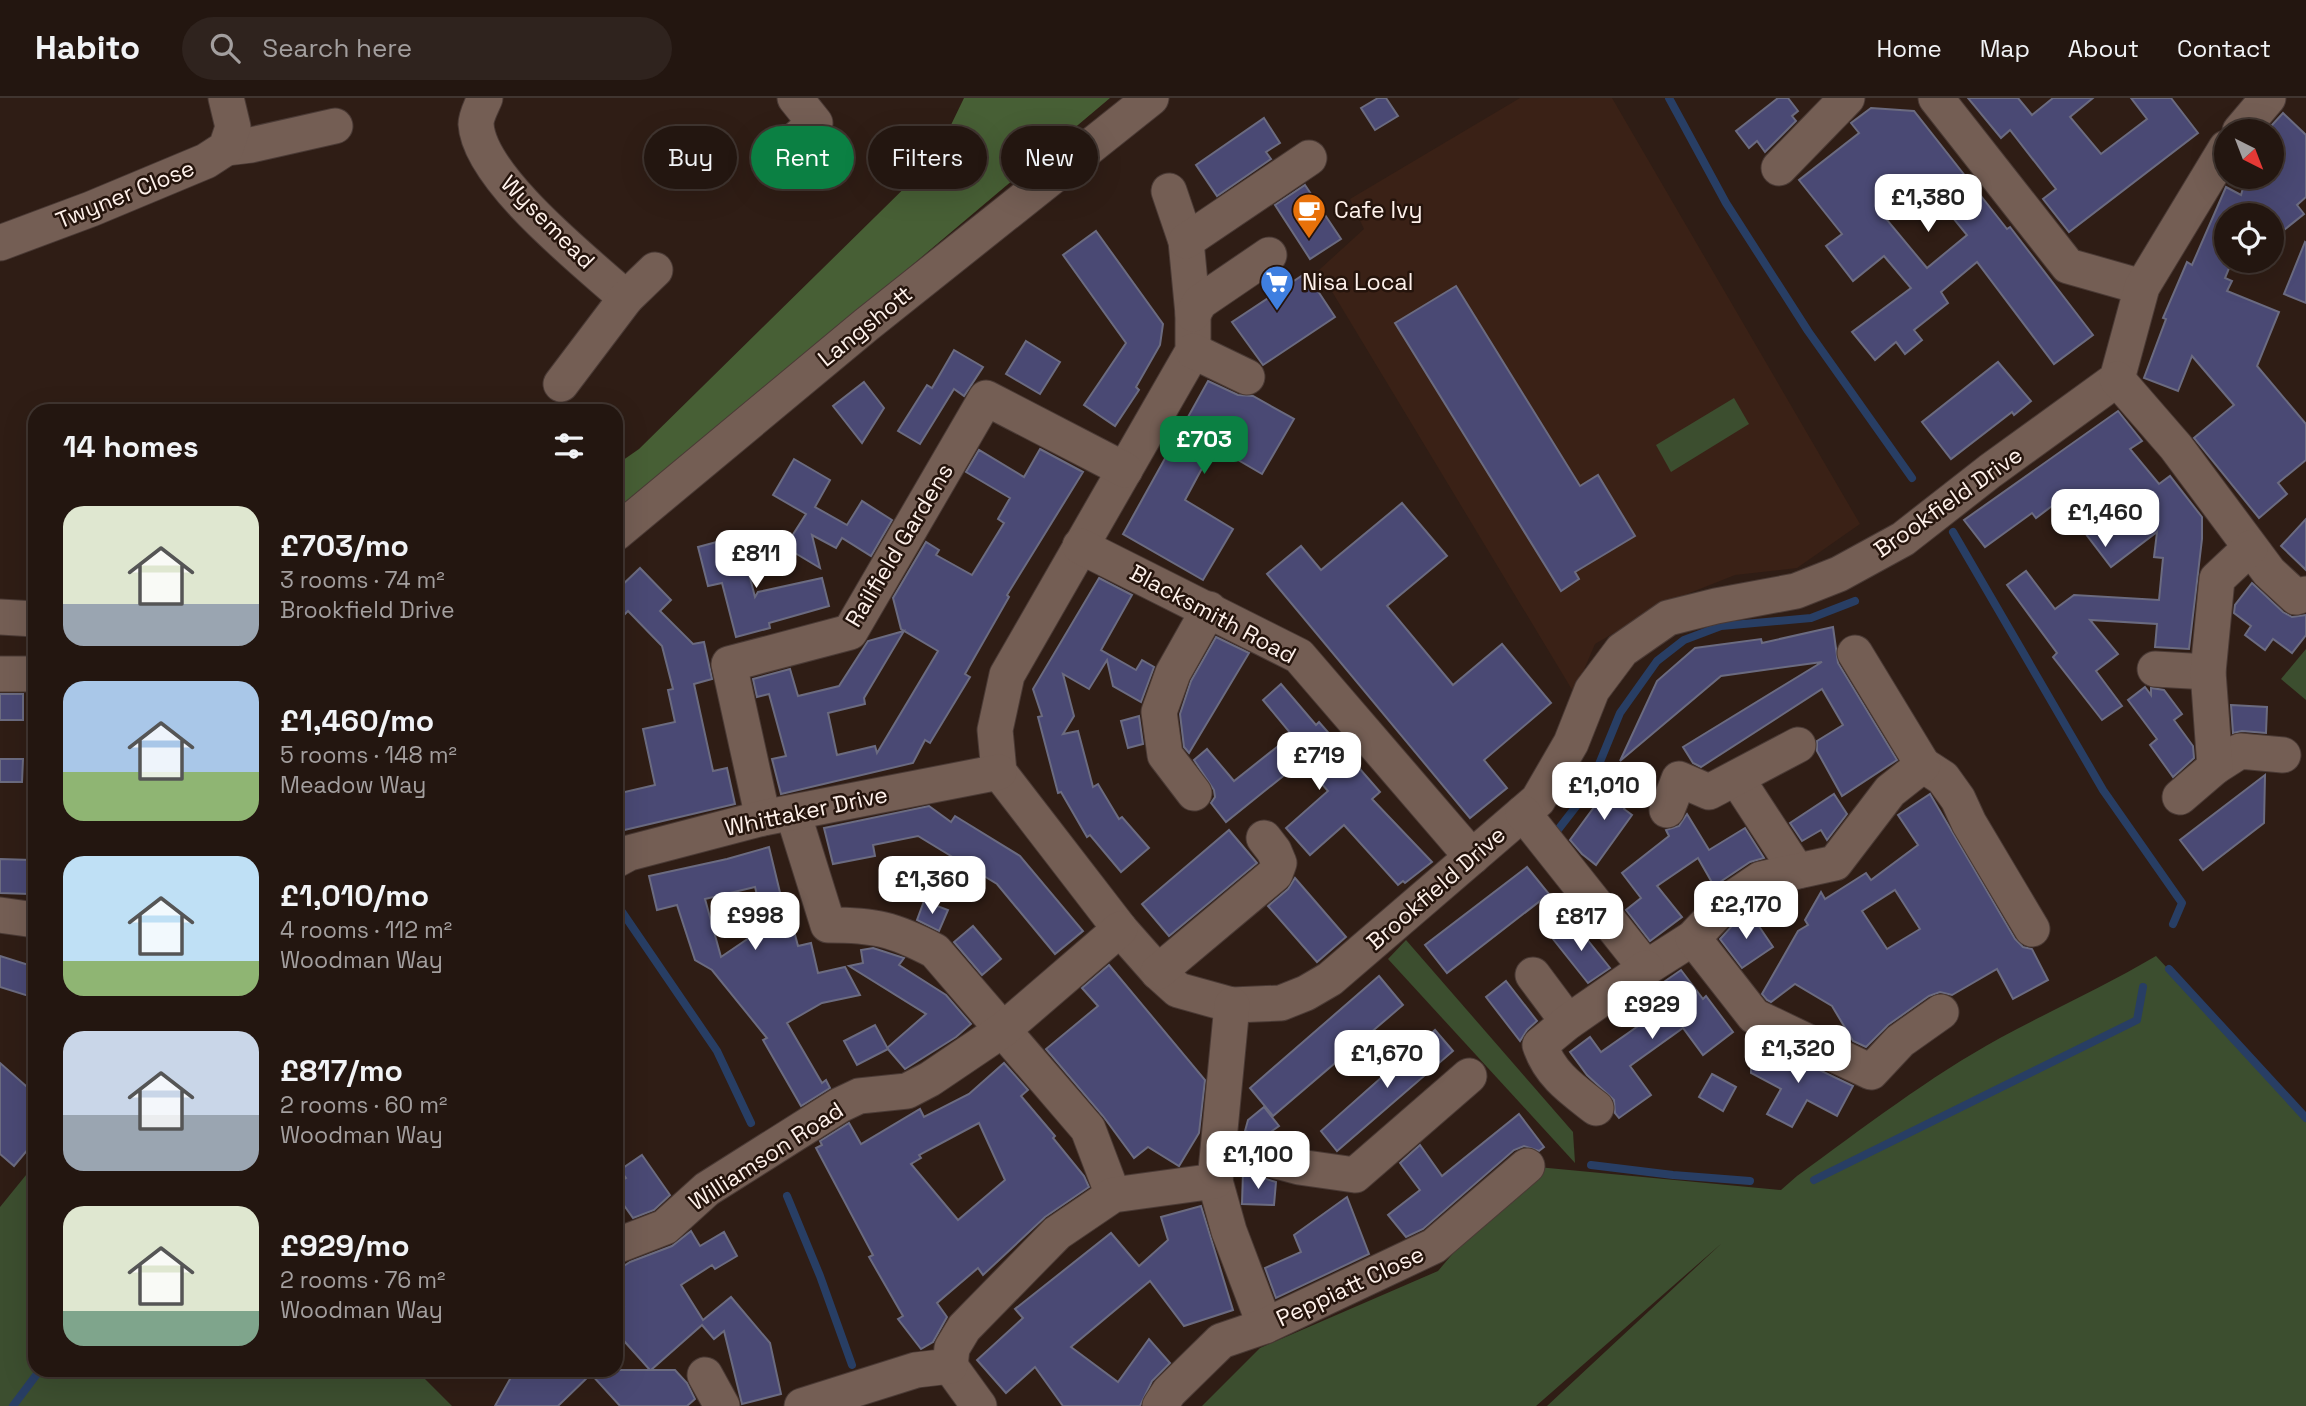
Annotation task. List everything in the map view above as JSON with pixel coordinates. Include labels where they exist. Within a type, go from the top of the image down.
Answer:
[{"type":"street","name":"Wysemead","points":[[485,98],[476,123],[484,147],[504,183],[541,221],[626,298]]},
{"type":"street","points":[[795,98],[815,123],[812,126]]},
{"type":"street","name":"Langshott","points":[[623,528],[866,325],[1151,98]]},
{"type":"street","points":[[1779,168],[1847,98]]},
{"type":"street","points":[[1936,98],[2068,266],[2142,287]]},
{"type":"street","points":[[2250,119],[2268,98]]},
{"type":"street","points":[[228,124],[251,145],[335,126]]},
{"type":"street","name":"Twyner Close","points":[[0,243],[91,209],[205,161],[228,124]]},
{"type":"street","points":[[1186,241],[1309,158]]},
{"type":"street","points":[[2214,168],[2142,287],[2117,379],[2176,447],[2269,572],[2296,597],[2306,594]]},
{"type":"street","points":[[999,772],[995,730],[1007,675],[1192,351],[1193,314],[1186,241],[1169,191]]},
{"type":"street","points":[[1193,314],[1200,302],[1269,255]]},
{"type":"street","points":[[561,384],[626,298],[655,270]]},
{"type":"street","points":[[1192,351],[1247,377]]},
{"type":"street","name":"Brookfield Drive","points":[[999,772],[1120,929],[1178,990],[1232,1005],[1281,1003],[1330,979],[1538,800],[1571,743],[1592,690],[1622,650],[1668,618],[1796,591],[1839,575],[1903,539],[1990,471],[2117,379]]},
{"type":"street","name":"Railfield Gardens","points":[[778,815],[729,664],[850,632],[986,398],[1125,470]]},
{"type":"street","name":"Blacksmith Road","points":[[1080,546],[1299,656],[1472,857]]},
{"type":"street","points":[[2215,767],[2207,672],[2217,579],[2250,548]]},
{"type":"street","points":[[1194,793],[1165,754],[1158,712],[1173,673],[1209,609]]},
{"type":"street","points":[[0,617],[28,619]]},
{"type":"street","points":[[1855,653],[1923,765],[1942,778],[1958,799],[2032,929]]},
{"type":"street","points":[[2155,669],[2207,672]]},
{"type":"street","points":[[0,674],[28,674]]},
{"type":"street","points":[[1667,810],[1679,779],[1709,792],[1798,745]]},
{"type":"street","points":[[2180,797],[2215,767],[2240,751],[2283,755]]},
{"type":"street","points":[[1596,1108],[1558,1078],[1545,1060],[1540,1045],[1568,1022],[1692,938],[1727,902],[1761,878],[1835,863],[1890,791],[1923,765]]},
{"type":"street","name":"Whittaker Drive","points":[[623,856],[778,815],[999,772]]},
{"type":"street","points":[[1737,779],[1797,871]]},
{"type":"street","points":[[1523,813],[1646,968]]},
{"type":"street","points":[[778,815],[828,925],[868,925],[904,935],[935,951],[1088,1129],[1113,1195]]},
{"type":"street","points":[[1158,972],[1275,874],[1279,863],[1264,838]]},
{"type":"street","points":[[0,915],[28,918]]},
{"type":"street","name":"Williamson Road","points":[[623,1242],[665,1227],[707,1189],[840,1105],[859,1096],[907,1091],[930,1079],[1004,1029],[1120,929]]},
{"type":"street","points":[[1692,938],[1746,1030],[1871,1072],[1900,1041],[1941,1012]]},
{"type":"street","points":[[1533,975],[1568,1022]]},
{"type":"street","name":"Peppiatt Close","points":[[1232,1005],[1215,1181],[1229,1231],[1265,1326],[1434,1245],[1527,1166]]},
{"type":"street","points":[[1219,1145],[1299,1167],[1355,1175],[1469,1076]]},
{"type":"street","points":[[979,1406],[950,1366],[952,1348],[964,1328],[987,1301],[1057,1233],[1113,1195],[1215,1181]]},
{"type":"street","points":[[1160,1406],[1169,1392],[1222,1340],[1265,1326]]},
{"type":"street","points":[[802,1406],[916,1370],[950,1366]]},
{"type":"street","points":[[705,1375],[722,1406]]},
{"type":"shaded area","points":[[1520,98],[1612,98],[1860,524],[1797,568],[1735,575],[1667,602],[1595,644],[1574,693],[1319,270],[1364,229],[1350,199]]},
{"type":"green space","points":[[964,98],[1110,98],[1077,126],[1001,126],[1002,189],[623,509],[623,460],[639,449],[903,189],[987,189],[987,126],[950,126]]},
{"type":"green space","points":[[1734,398],[1749,424],[1671,472],[1656,445]]},
{"type":"green space","points":[[2306,649],[2306,700],[2281,679]]},
{"type":"green space","points":[[1406,940],[1573,1132],[1575,1163],[1388,959]]},
{"type":"green space","points":[[2156,956],[2306,1118],[2306,1406],[1547,1406],[1722,1243],[1536,1406],[1202,1406],[1260,1348],[1438,1271],[1527,1166],[1781,1190],[1948,1069],[2000,1038]]},
{"type":"green space","points":[[28,1173],[28,1377],[423,1377],[452,1406],[0,1406],[0,1207]]},
{"type":"building","points":[[1378,98],[1386,98],[1398,116],[1375,130],[1361,108]]},
{"type":"building","points":[[1778,98],[1788,98],[1798,111],[1792,116],[1796,121],[1765,152],[1757,141],[1749,148],[1736,131]]},
{"type":"building","points":[[1968,98],[2018,98],[2032,115],[2053,98],[2093,98],[2070,117],[2101,154],[2147,119],[2131,98],[2171,98],[2198,133],[2069,232],[2043,199],[2056,189],[2010,130],[2001,138]]},
{"type":"building","points":[[1871,108],[1914,111],[2007,229],[2010,227],[2093,335],[2054,364],[1977,262],[1941,292],[1948,303],[1914,330],[1922,340],[1905,354],[1896,342],[1875,360],[1852,332],[1911,288],[1884,256],[1853,281],[1826,246],[1842,234],[1799,180],[1859,133],[1851,123]],"holes":[[[1928,187],[1967,235],[1927,268],[1887,220]]]},
{"type":"building","points":[[2283,113],[2306,135],[2306,197],[2297,205],[2304,214],[2284,230],[2284,203],[2219,203],[2225,189],[2241,195],[2243,189],[2284,189],[2284,119],[2278,119]]},
{"type":"building","points":[[1264,118],[1280,143],[1266,152],[1271,159],[1217,196],[1196,165]]},
{"type":"building","points":[[1305,185],[1341,239],[1310,259],[1275,205]]},
{"type":"building","points":[[2214,215],[2214,273],[2227,273],[2225,278],[2232,281],[2227,291],[2279,312],[2257,366],[2306,424],[2306,460],[2278,483],[2287,494],[2259,518],[2194,438],[2234,405],[2192,356],[2178,391],[2144,378],[2166,319],[2163,318],[2187,262],[2192,265]]},
{"type":"building","points":[[1096,231],[1163,324],[1160,345],[1136,387],[1139,390],[1115,426],[1084,405],[1126,343],[1063,255]]},
{"type":"building","points":[[2306,243],[2306,303],[2284,294]]},
{"type":"building","points":[[1306,273],[1335,317],[1263,365],[1232,322]]},
{"type":"building","points":[[1456,286],[1580,486],[1598,475],[1635,536],[1575,572],[1579,579],[1561,591],[1395,323]]},
{"type":"building","points":[[1026,341],[1060,362],[1040,394],[1006,374]]},
{"type":"building","points":[[954,350],[983,367],[964,396],[954,389],[920,444],[898,431],[927,385],[932,388]]},
{"type":"building","points":[[1998,362],[2031,401],[2014,415],[2012,412],[1951,459],[1922,422]]},
{"type":"building","points":[[1208,381],[1238,395],[1253,396],[1294,419],[1262,474],[1214,446],[1185,500],[1233,529],[1203,580],[1123,534]]},
{"type":"building","points":[[864,382],[884,408],[862,443],[833,406]]},
{"type":"building","points":[[2118,411],[2142,441],[2130,449],[2159,484],[2170,476],[2202,517],[2202,539],[2189,649],[2155,647],[2157,624],[2090,620],[2118,654],[2096,671],[2122,706],[2102,720],[2053,657],[2057,653],[2007,585],[2026,571],[2055,609],[2074,595],[2159,600],[2163,558],[2154,557],[2157,532],[2111,567],[2060,500],[2036,518],[2032,513],[1985,547],[1964,520]]},
{"type":"building","points":[[1040,449],[1083,472],[1007,595],[1009,597],[965,674],[970,677],[930,743],[925,740],[913,763],[781,794],[772,759],[786,756],[769,694],[757,697],[753,679],[790,669],[798,696],[839,686],[868,641],[904,631],[864,698],[865,704],[828,713],[837,755],[875,746],[877,753],[938,651],[901,629],[893,598],[926,542],[939,550],[936,555],[972,575],[1004,523],[998,519],[1010,498],[966,472],[979,450],[1024,477]]},
{"type":"building","points":[[794,459],[830,480],[815,507],[847,525],[862,501],[892,520],[871,556],[842,538],[836,548],[812,535],[820,568],[785,547],[806,514],[773,495]]},
{"type":"building","points":[[1402,503],[1447,556],[1387,606],[1453,685],[1502,644],[1551,703],[1484,760],[1507,788],[1470,818],[1267,574],[1301,546],[1321,570]]},
{"type":"building","points":[[2306,519],[2306,570],[2281,546]]},
{"type":"building","points":[[739,536],[755,597],[758,592],[822,578],[829,606],[769,623],[770,628],[736,637],[722,583],[708,586],[698,547]]},
{"type":"building","points":[[640,568],[671,600],[660,611],[693,644],[704,642],[712,679],[694,684],[713,771],[727,768],[735,804],[623,830],[623,792],[655,785],[643,729],[675,722],[668,690],[673,689],[662,646],[628,611],[623,616],[623,584]]},
{"type":"building","points":[[1099,578],[1132,595],[1101,650],[1136,670],[1142,660],[1154,667],[1141,702],[1113,686],[1107,660],[1089,689],[1063,674],[1074,716],[1063,734],[1078,731],[1093,787],[1098,784],[1119,819],[1122,817],[1149,848],[1121,872],[1090,835],[1087,837],[1061,792],[1058,793],[1038,717],[1042,716],[1033,689]]},
{"type":"building","points":[[2252,583],[2283,612],[2292,617],[2306,615],[2306,635],[2292,653],[2273,639],[2265,650],[2245,635],[2251,626],[2234,613],[2235,605]]},
{"type":"building","points":[[1833,627],[1838,663],[1897,760],[1842,796],[1817,751],[1817,741],[1843,725],[1822,689],[1701,767],[1693,763],[1683,747],[1822,662],[1721,676],[1620,761],[1657,681],[1695,648],[1761,639],[1762,643]]},
{"type":"building","points":[[1216,637],[1249,653],[1189,753],[1184,747],[1180,714],[1191,681]]},
{"type":"building","points":[[1281,684],[1316,725],[1319,722],[1380,792],[1372,799],[1432,862],[1405,883],[1403,881],[1398,885],[1344,825],[1310,855],[1286,828],[1328,791],[1302,761],[1226,822],[1211,803],[1215,797],[1214,790],[1194,760],[1207,749],[1234,781],[1292,735],[1263,700]]},
{"type":"building","points":[[2145,687],[2151,695],[2151,688],[2164,690],[2182,714],[2174,720],[2193,746],[2194,758],[2173,777],[2150,745],[2157,739],[2128,700]]},
{"type":"building","points":[[0,694],[23,694],[23,720],[0,720]]},
{"type":"building","points":[[2231,705],[2267,707],[2266,733],[2233,733]]},
{"type":"building","points":[[1139,716],[1143,744],[1128,748],[1121,721]]},
{"type":"building","points":[[0,759],[23,759],[22,782],[0,782]]},
{"type":"building","points":[[1639,773],[1624,809],[1632,815],[1596,865],[1570,840],[1611,784],[1614,789]]},
{"type":"building","points":[[2265,775],[2264,823],[2203,870],[2180,840]]},
{"type":"building","points":[[1834,794],[1847,814],[1827,840],[1821,830],[1802,841],[1790,823]]},
{"type":"building","points":[[1930,794],[2015,939],[2023,947],[2032,949],[2048,980],[2013,999],[1997,969],[1952,995],[1940,992],[1929,996],[1888,1025],[1866,1047],[1853,1041],[1832,1006],[1795,984],[1771,1002],[1762,994],[1798,931],[1808,925],[1805,920],[1821,892],[1825,899],[1866,873],[1871,880],[1918,845],[1898,815]],"holes":[[[1895,890],[1920,929],[1887,949],[1862,911]]]},
{"type":"building","points":[[929,806],[951,822],[955,816],[1020,856],[1083,931],[1055,954],[997,884],[918,836],[873,845],[875,856],[833,864],[824,828]]},
{"type":"building","points":[[1687,814],[1709,850],[1745,828],[1764,858],[1750,862],[1714,886],[1698,858],[1657,886],[1682,917],[1650,941],[1626,910],[1641,898],[1622,873],[1669,836],[1666,830],[1679,826]]},
{"type":"building","points":[[1229,830],[1257,863],[1169,936],[1142,904]]},
{"type":"building","points":[[769,847],[784,909],[788,908],[798,946],[811,943],[818,973],[845,967],[860,995],[822,1003],[787,1023],[822,1083],[826,1080],[830,1088],[801,1106],[763,1040],[767,1038],[712,970],[695,960],[677,905],[657,910],[649,876]],"holes":[[[755,887],[765,927],[721,957],[705,899]]]},
{"type":"building","points":[[0,859],[28,860],[28,894],[0,893]]},
{"type":"building","points":[[1527,867],[1549,894],[1447,973],[1425,945]]},
{"type":"building","points":[[1295,878],[1346,937],[1317,962],[1268,906],[1288,889]]},
{"type":"building","points":[[924,901],[948,910],[939,931],[917,920]]},
{"type":"building","points":[[1750,913],[1773,947],[1742,968],[1720,939]]},
{"type":"building","points":[[1574,923],[1610,968],[1588,983],[1553,939]]},
{"type":"building","points":[[973,926],[1001,959],[982,975],[954,942]]},
{"type":"building","points":[[873,948],[904,958],[899,965],[946,995],[971,1024],[956,1037],[905,1069],[887,1048],[926,1014],[849,966],[863,963],[861,950]]},
{"type":"building","points":[[0,956],[28,965],[28,996],[0,987]]},
{"type":"building","points":[[1109,965],[1205,1080],[1199,1133],[1179,1166],[1148,1147],[1134,1158],[1103,1116],[1046,1049],[1098,1006],[1082,988]]},
{"type":"building","points":[[1681,970],[1703,999],[1706,996],[1733,1032],[1703,1055],[1683,1028],[1630,1066],[1651,1095],[1619,1118],[1615,1113],[1614,1100],[1587,1075],[1570,1052],[1590,1037],[1601,1052],[1661,1010],[1648,993]]},
{"type":"building","points":[[1379,976],[1403,1005],[1273,1116],[1250,1088]]},
{"type":"building","points":[[1506,981],[1537,1021],[1520,1041],[1486,997]]},
{"type":"building","points":[[875,1025],[888,1049],[857,1065],[844,1041]]},
{"type":"building","points":[[1435,1030],[1453,1051],[1337,1151],[1321,1131]]},
{"type":"building","points":[[1763,1043],[1853,1086],[1837,1116],[1807,1100],[1792,1127],[1767,1114],[1781,1089],[1751,1073],[1751,1065]]},
{"type":"building","points":[[0,1063],[28,1088],[28,1149],[14,1166],[0,1154]]},
{"type":"building","points":[[1004,1063],[1028,1090],[1021,1096],[1055,1136],[1053,1138],[1084,1176],[1089,1187],[1045,1217],[983,1275],[978,1268],[937,1303],[947,1317],[933,1342],[921,1349],[898,1319],[903,1316],[869,1257],[873,1255],[816,1148],[822,1145],[820,1141],[849,1123],[861,1144],[920,1109],[924,1117],[969,1094]],"holes":[[[979,1123],[1005,1180],[958,1220],[911,1164],[921,1158],[919,1155]]]},
{"type":"building","points":[[1712,1074],[1736,1087],[1723,1111],[1699,1097]]},
{"type":"building","points":[[1264,1107],[1279,1126],[1272,1131],[1271,1138],[1245,1131],[1248,1120]]},
{"type":"building","points":[[1519,1114],[1544,1147],[1539,1151],[1524,1146],[1514,1150],[1423,1229],[1406,1237],[1388,1215],[1420,1190],[1400,1163],[1420,1145],[1442,1176]]},
{"type":"building","points":[[642,1155],[670,1195],[654,1210],[633,1218],[623,1204],[623,1180],[626,1178],[623,1168]]},
{"type":"building","points":[[1243,1172],[1276,1182],[1274,1205],[1242,1204]]},
{"type":"building","points":[[1347,1197],[1369,1254],[1276,1298],[1265,1268],[1301,1252],[1294,1235]]},
{"type":"building","points":[[1201,1206],[1233,1310],[1184,1326],[1150,1281],[1071,1347],[1118,1382],[1149,1339],[1170,1363],[1152,1381],[1140,1406],[1063,1406],[1035,1367],[1006,1393],[977,1360],[1023,1318],[1015,1309],[1111,1233],[1139,1266],[1168,1240],[1161,1217]]},
{"type":"building","points":[[691,1231],[700,1246],[724,1232],[737,1256],[715,1269],[712,1265],[681,1285],[703,1320],[731,1297],[770,1343],[781,1394],[742,1404],[724,1331],[714,1339],[702,1325],[651,1370],[675,1370],[687,1383],[695,1399],[687,1406],[620,1406],[594,1377],[623,1377],[623,1370],[650,1370],[623,1340],[623,1266],[672,1246]]},
{"type":"building","points":[[511,1377],[588,1377],[558,1406],[495,1406]]},
{"type":"waterway","points":[[1669,98],[1726,203],[1808,331],[1912,478]]},
{"type":"waterway","points":[[1953,532],[2103,790],[2182,903],[2173,924]]},
{"type":"waterway","points":[[1557,831],[1588,791],[1620,713],[1657,661],[1684,640],[1721,626],[1811,618],[1855,601]]},
{"type":"waterway","points":[[623,913],[717,1051],[751,1123]]},
{"type":"waterway","points":[[2169,969],[2306,1118]]},
{"type":"waterway","points":[[1814,1180],[2137,1020],[2143,987]]},
{"type":"waterway","points":[[1591,1165],[1750,1181]]},
{"type":"waterway","points":[[787,1196],[852,1365]]},
{"type":"waterway","points":[[13,1406],[35,1377]]},
{"type":"place","name":"Cafe Ivy","points":[[1309,240]]},
{"type":"place","name":"Nisa Local","points":[[1277,312]]}]
